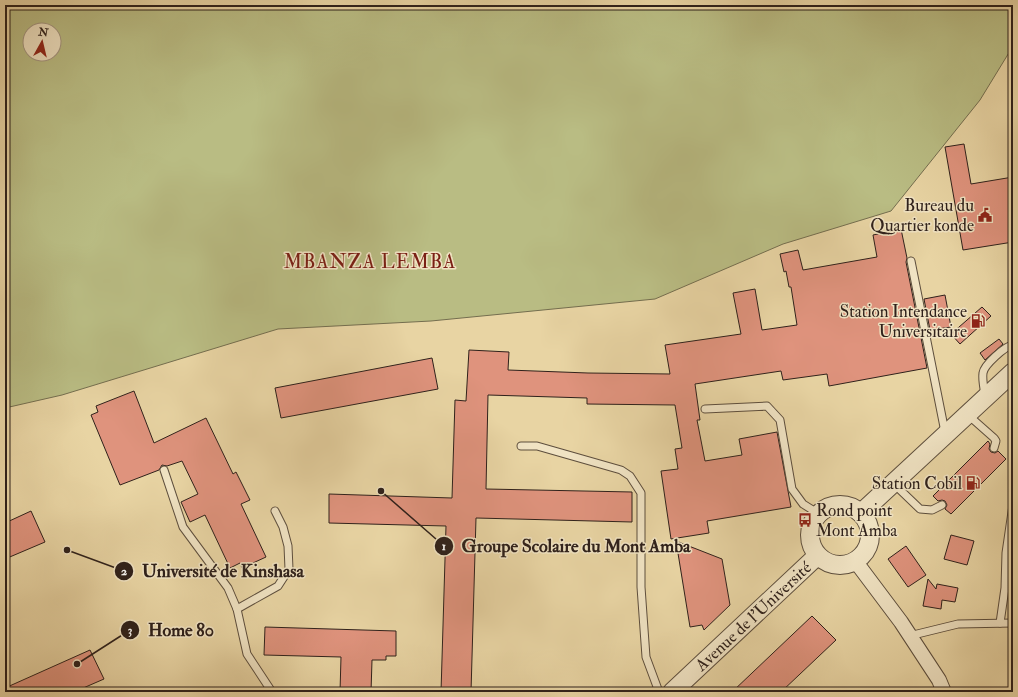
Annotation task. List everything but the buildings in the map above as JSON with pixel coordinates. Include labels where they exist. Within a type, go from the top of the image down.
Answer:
[{"type":"street","points":[[944,692],[939,680],[901,622],[856,562],[866,552],[870,539],[869,525],[862,513],[1013,372]]},
{"type":"street","name":"Avenue de l'Université","points":[[856,562],[842,566],[828,564],[817,556],[810,544],[809,531],[814,518],[824,509],[837,504],[850,506],[862,513]]},
{"type":"street","name":"Avenue de l'Université","points":[[672,692],[817,556]]},
{"type":"lane","points":[[911,261],[946,435]]},
{"type":"lane","points":[[986,398],[982,374],[985,367],[1006,347],[1013,345]]},
{"type":"lane","points":[[705,409],[767,406],[780,420],[792,489],[803,504],[819,514]]},
{"type":"lane","points":[[968,414],[994,438],[996,442],[994,448]]},
{"type":"lane","points":[[521,446],[537,446],[621,470],[630,476],[641,493],[640,587],[646,657],[659,692]]},
{"type":"lane","points":[[164,470],[182,527],[228,588],[237,609],[247,654],[272,692]]},
{"type":"lane","points":[[893,484],[920,509],[932,510],[942,505]]},
{"type":"lane","points":[[1000,624],[1005,588],[1006,553],[1013,505]]},
{"type":"lane","points":[[237,609],[278,586],[289,569],[288,546],[283,527],[275,511]]},
{"type":"lane","points":[[909,636],[958,624],[1013,623]]},
{"type":"green space","points":[[5,5],[1013,5],[1013,45],[1010,51],[980,100],[891,211],[783,244],[655,299],[431,321],[278,329],[62,395],[5,408]]},
{"type":"place","name":"Bureau du Quartier konde","points":[[985,215]]},
{"type":"place","name":"Station Intendance Universitaire","points":[[978,321]]},
{"type":"place","name":"Station Cobil","points":[[973,483]]},
{"type":"place","name":"Groupe Scolaire du Mont Amba","points":[[381,491]]},
{"type":"place","name":"Rond point Mont Amba","points":[[805,520]]},
{"type":"place","name":"Université de Kinshasa","points":[[67,550]]},
{"type":"place","name":"Home 80","points":[[77,664]]},
{"type":"district","name":"MBANZA LEMBA","points":[[370,261]]}]
